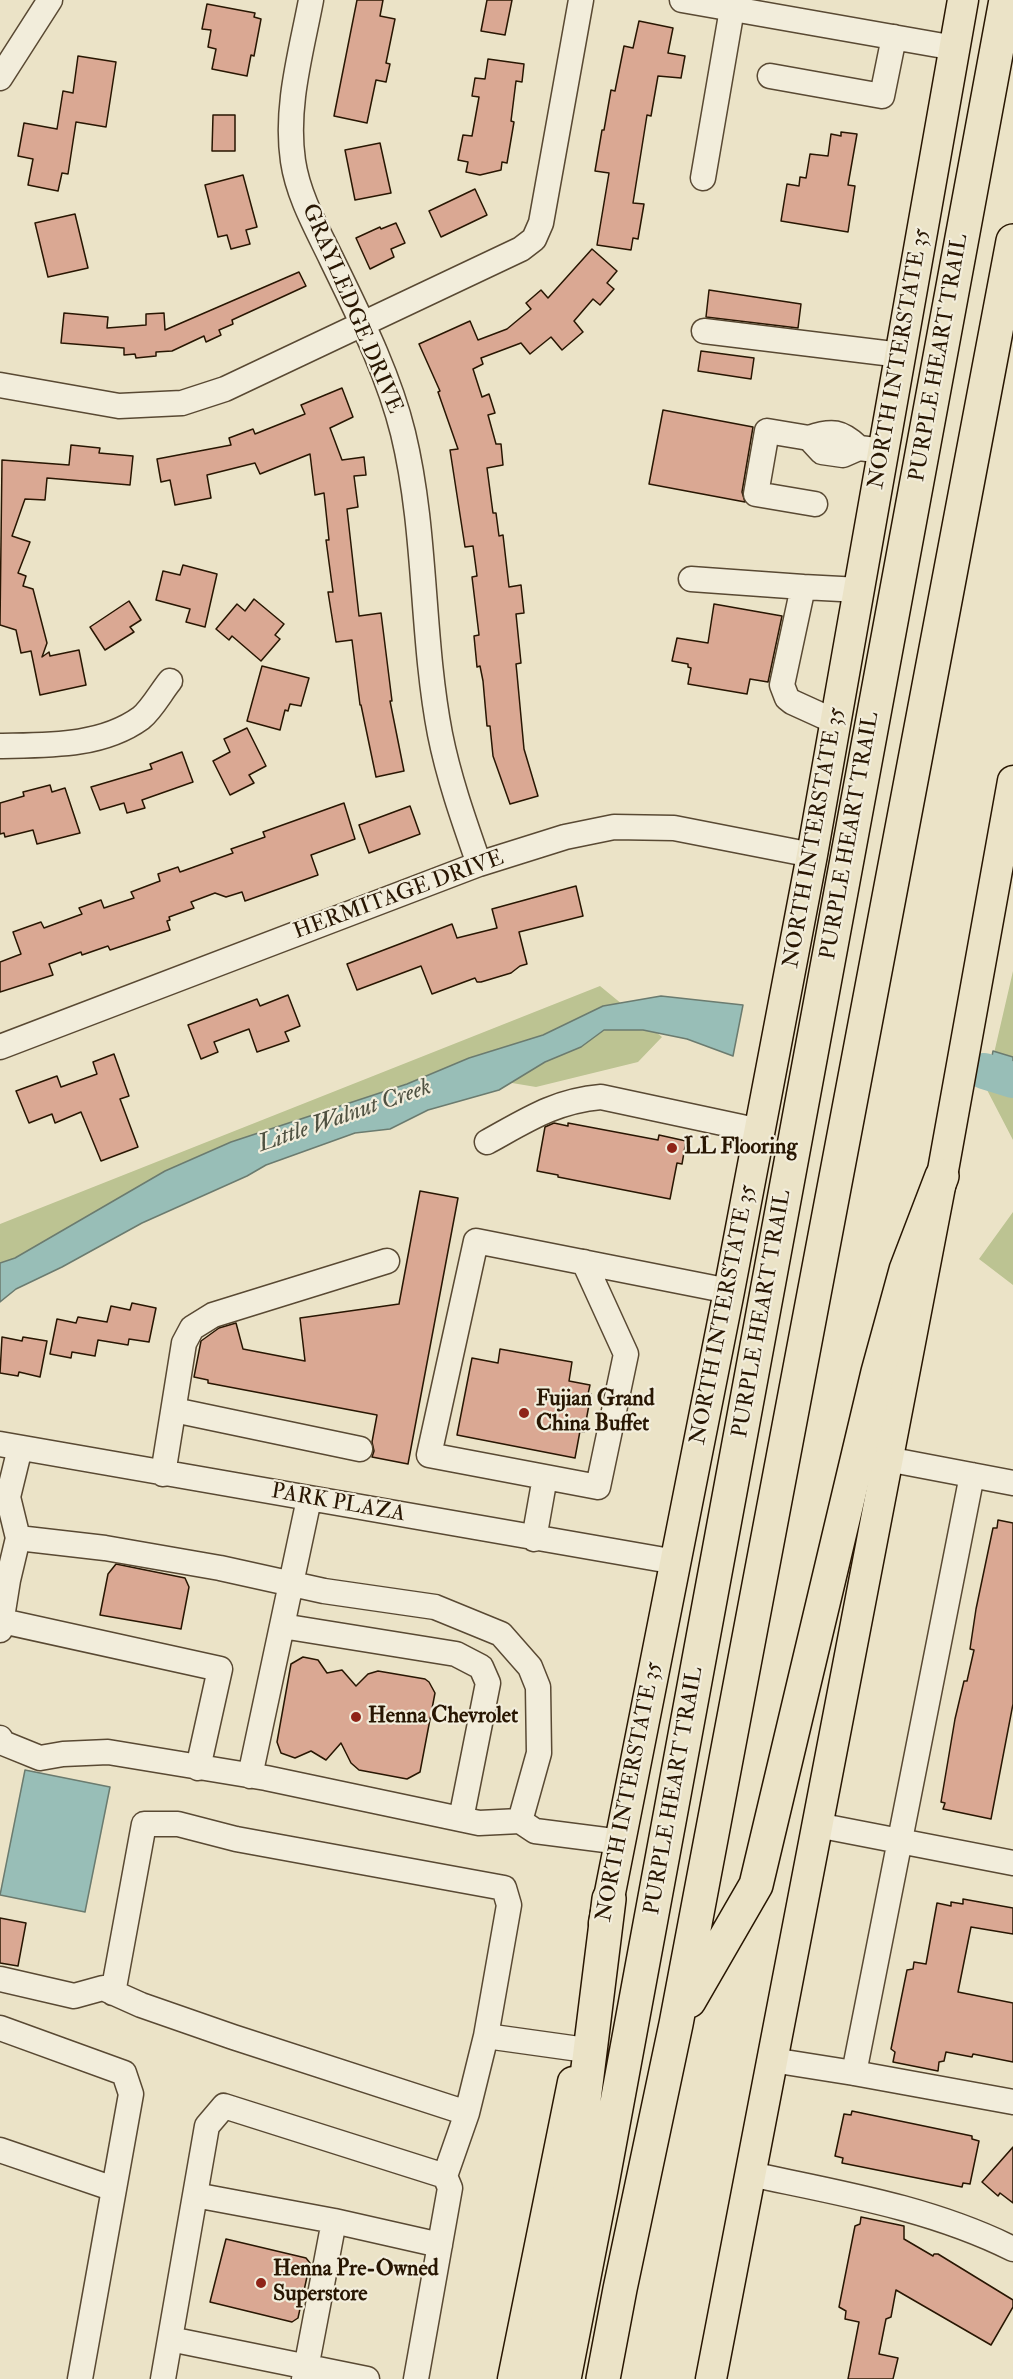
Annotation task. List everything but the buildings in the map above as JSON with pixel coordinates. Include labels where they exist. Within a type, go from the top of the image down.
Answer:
[{"type":"highway","name":"PURPLE HEART TRAIL","points":[[564,2379],[1006,0]]},
{"type":"highway","name":"PURPLE HEART TRAIL","points":[[603,2379],[676,2024],[1013,242]]},
{"type":"highway","points":[[676,2024],[756,1885],[878,1372],[906,1270],[942,1176]]},
{"type":"highway","points":[[538,2379],[580,2132],[609,1899]]},
{"type":"main road","name":"NORTH INTERSTATE 35","points":[[513,2379],[760,1131],[860,590],[872,449],[901,355],[963,0]]},
{"type":"main road","points":[[711,2379],[942,1176],[1013,781]]},
{"type":"street","points":[[0,78],[50,0]]},
{"type":"street","name":"GRAYLEDGE DRIVE","points":[[311,0],[290,119],[293,163],[306,206],[362,323],[387,383],[403,432],[413,480],[440,735],[456,798],[479,864]]},
{"type":"street","points":[[0,385],[119,406],[182,403],[225,389],[521,249],[534,239],[541,223],[580,0]]},
{"type":"street","points":[[682,0],[955,48]]},
{"type":"street","points":[[703,178],[732,9]]},
{"type":"street","points":[[770,76],[882,96],[894,37]]},
{"type":"street","points":[[704,332],[901,355]]},
{"type":"street","points":[[815,504],[756,494],[767,431],[809,438],[826,432],[846,436],[872,449]]},
{"type":"street","points":[[691,579],[860,590]]},
{"type":"street","points":[[803,587],[782,685],[787,698],[792,702],[836,722]]},
{"type":"street","points":[[0,746],[74,742],[111,734],[142,717],[170,681]]},
{"type":"street","name":"HERMITAGE DRIVE","points":[[0,1047],[479,864],[565,837],[614,827],[674,828],[812,855]]},
{"type":"street","points":[[488,1142],[546,1110],[577,1099],[601,1097],[760,1131]]},
{"type":"street","points":[[584,1262],[626,1354],[597,1487],[429,1455],[476,1241],[584,1262],[729,1291]]},
{"type":"street","points":[[163,1474],[184,1343],[192,1328],[213,1315],[387,1261]]},
{"type":"street","points":[[174,1410],[360,1449]]},
{"type":"street","points":[[10,1446],[9,1535],[1,1626],[220,1668],[198,1768]]},
{"type":"street","name":"PARK PLAZA","points":[[10,1446],[676,1562]]},
{"type":"street","points":[[888,1459],[1013,1483]]},
{"type":"street","points":[[534,1539],[545,1477]]},
{"type":"street","points":[[854,2073],[899,1842],[981,1477]]},
{"type":"street","points":[[250,1776],[309,1499]]},
{"type":"street","points":[[9,1535],[105,1548],[220,1568],[324,1591],[435,1607],[501,1634],[530,1667],[538,1687],[539,1753],[520,1821]]},
{"type":"street","points":[[282,1626],[456,1654],[481,1667],[488,1683],[461,1819]]},
{"type":"street","points":[[481,1667],[501,1634]]},
{"type":"street","points":[[1,1747],[40,1758],[63,1754],[108,1752],[250,1776],[461,1819],[479,1822],[520,1821],[535,1831],[621,1842]]},
{"type":"street","points":[[113,1993],[144,1824],[178,1824],[236,1839],[504,1888],[509,1905],[486,2037],[467,2113],[445,2176],[450,2188],[416,2379]]},
{"type":"street","points":[[817,1825],[1013,1863]]},
{"type":"street","points":[[0,1979],[74,1996],[103,1988],[233,2037],[467,2113]]},
{"type":"street","points":[[0,2028],[124,2073],[131,2094],[80,2379]]},
{"type":"street","points":[[486,2037],[579,2049]]},
{"type":"street","points":[[772,2060],[1013,2102]]},
{"type":"street","points":[[162,2379],[207,2126],[224,2106],[445,2176]]},
{"type":"street","points":[[0,2150],[114,2189]]},
{"type":"street","points":[[750,2174],[882,2203],[985,2235],[1013,2249]]},
{"type":"street","points":[[195,2195],[334,2221],[440,2245]]},
{"type":"street","points":[[305,2373],[334,2221]]},
{"type":"street","points":[[170,2339],[305,2373],[367,2379]]},
{"type":"green space","points":[[1013,971],[1013,1140],[986,1088]]},
{"type":"green space","points":[[600,986],[662,1037],[638,1062],[536,1087],[506,1082],[317,1140],[152,1208],[0,1291],[0,1224]]},
{"type":"green space","points":[[1013,1212],[1013,1285],[979,1259]]},
{"type":"water","points":[[661,996],[743,1005],[733,1056],[687,1039],[643,1030],[604,1030],[581,1047],[545,1062],[499,1090],[428,1110],[390,1129],[355,1133],[266,1165],[247,1176],[142,1223],[62,1267],[16,1289],[0,1302],[0,1263],[15,1258],[165,1171],[231,1142],[407,1084],[469,1058],[543,1035],[603,1006]]},
{"type":"water","points":[[993,1051],[1013,1057],[1013,1096],[986,1088]]},
{"type":"water","points":[[25,1770],[110,1787],[85,1912],[0,1895]]},
{"type":"waterway","name":"Little Walnut Creek","points":[[984,1071],[1013,1080]]},
{"type":"place","name":"LL Flooring","points":[[672,1148]]},
{"type":"place","name":"Fujian Grand China Buffet","points":[[524,1413]]},
{"type":"place","name":"Henna Chevrolet","points":[[356,1717]]},
{"type":"place","name":"Henna Pre-Owned Superstore","points":[[261,2283]]}]
